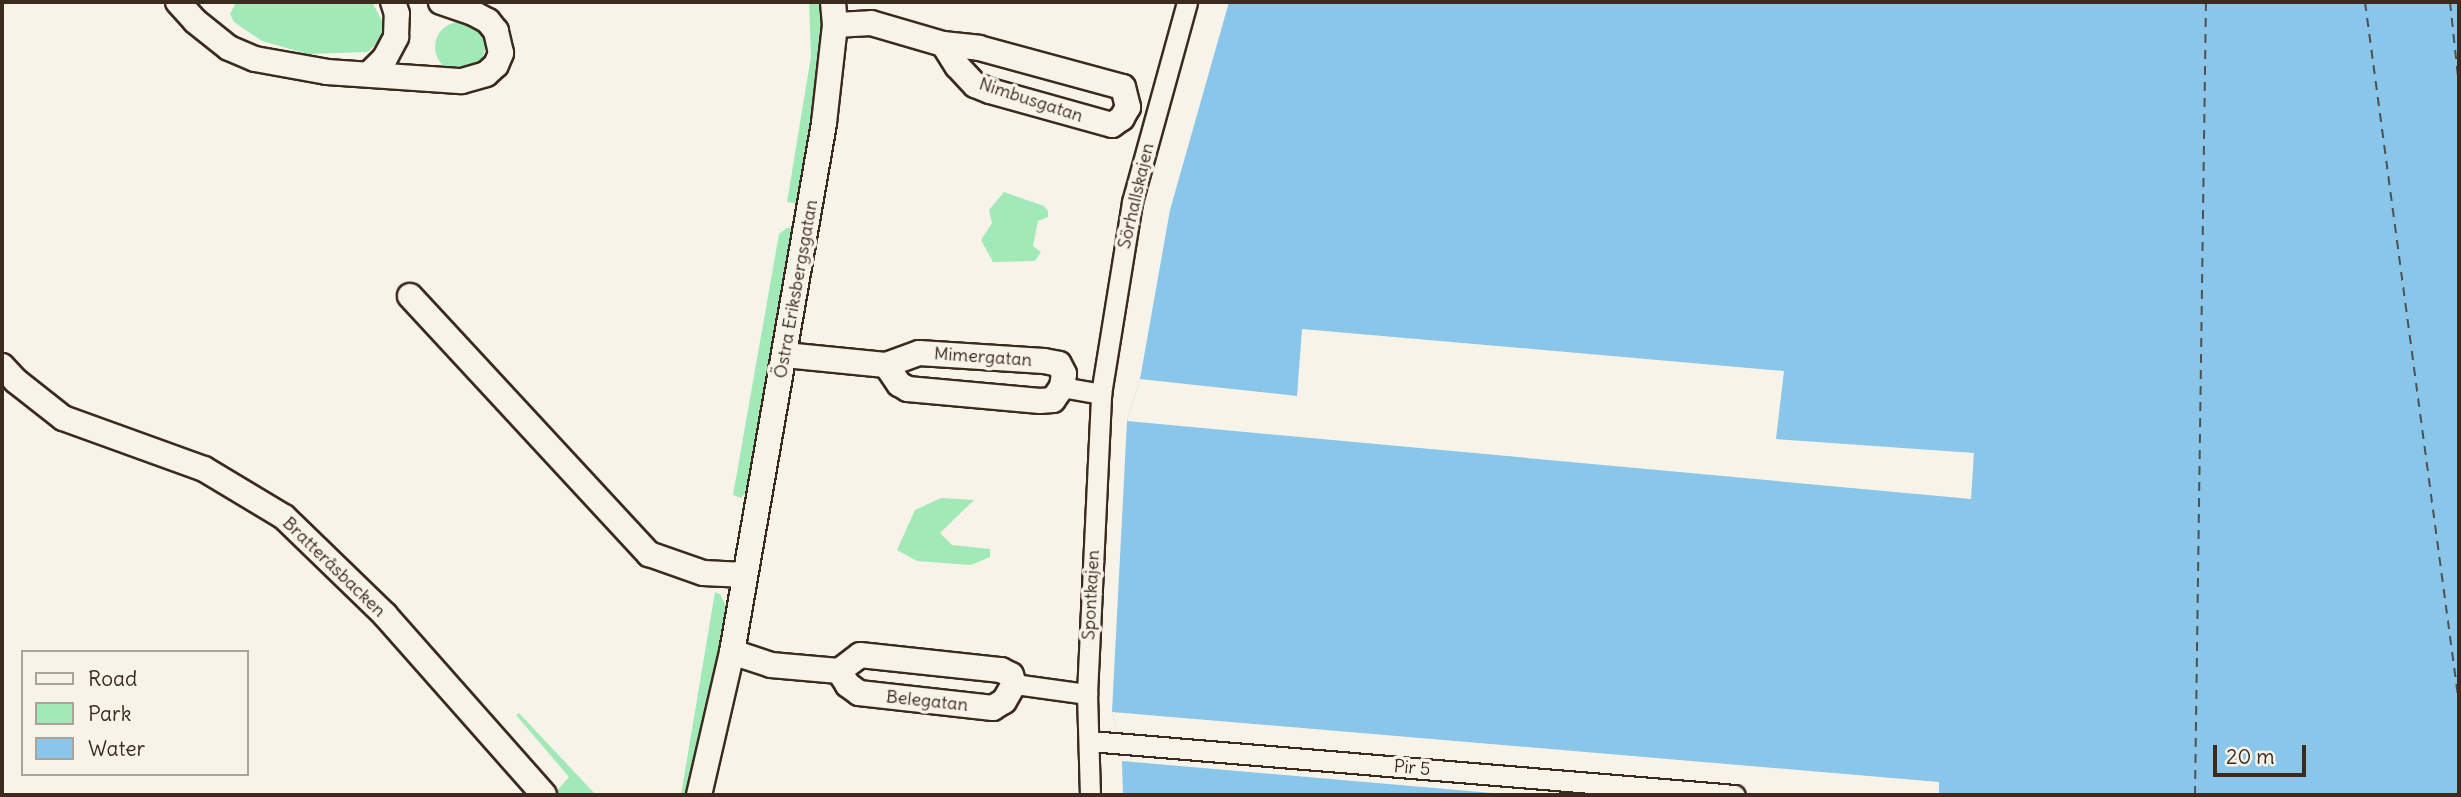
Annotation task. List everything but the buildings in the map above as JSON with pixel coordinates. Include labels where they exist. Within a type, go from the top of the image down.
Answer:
[{"type":"street","points":[[178,2],[195,21],[229,48],[255,59],[327,72],[463,81],[486,74],[496,65],[500,53],[496,31],[488,21],[473,13],[441,2]]},
{"type":"street","points":[[370,73],[385,58],[396,37],[397,15],[393,2]]},
{"type":"street","name":"Sörhallskajen","points":[[1101,394],[1129,215],[1187,2]]},
{"type":"street","name":"Nimbusgatan","points":[[834,13],[943,44],[979,48],[1123,87],[1128,107],[1122,118],[1112,125],[990,91],[975,85],[957,66],[943,44]]},
{"type":"street","name":"Östra Eriksbergsgatan","points":[[699,795],[732,652],[785,355],[824,123],[834,13]]},
{"type":"street","points":[[1128,107],[1155,116]]},
{"type":"street","points":[[410,296],[649,554],[703,573],[746,575]]},
{"type":"street","name":"Mimergatan","points":[[785,355],[886,365],[919,353],[1044,361],[1059,364],[1064,374],[1062,387]]},
{"type":"street","points":[[886,365],[899,384],[908,390],[1040,401],[1053,400],[1062,387],[1101,394]]},
{"type":"street","name":"Bratteråsbacken","points":[[2,366],[16,381],[63,418],[204,469],[284,517],[385,615],[544,795]]},
{"type":"street","name":"Spontkajen","points":[[1090,795],[1087,694],[1101,394]]},
{"type":"street","points":[[732,652],[771,665],[839,671],[860,654],[1001,670],[1011,675],[1014,684],[1087,694]]},
{"type":"street","name":"Belegatan","points":[[839,671],[848,685],[859,693],[993,708],[1004,701],[1014,684]]},
{"type":"street","name":"Pir 5","points":[[1090,741],[1735,795]]},
{"type":"green space","points":[[236,2],[372,2],[385,26],[382,38],[368,52],[308,54],[262,41],[234,22],[230,14]]},
{"type":"green space","points":[[809,2],[821,2],[823,41],[816,110],[799,203],[794,203],[787,202],[811,56]]},
{"type":"green space","points":[[460,22],[478,29],[485,47],[478,65],[460,72],[442,65],[435,47],[442,29]]},
{"type":"green space","points":[[1004,192],[1044,206],[1048,211],[1048,217],[1038,221],[1033,246],[1041,252],[1035,261],[993,262],[981,240],[992,223],[989,210]]},
{"type":"green space","points":[[787,228],[794,228],[749,488],[741,498],[733,495],[779,234]]},
{"type":"green space","points":[[941,498],[974,500],[940,533],[952,545],[990,549],[990,557],[971,565],[917,561],[897,550],[915,510]]},
{"type":"green space","points":[[715,592],[720,594],[727,608],[693,795],[681,795]]},
{"type":"green space","points":[[519,713],[596,795],[555,793],[569,777],[516,715]]},
{"type":"water","points":[[1229,2],[2459,2],[2459,795],[1123,795],[1122,761],[1112,712],[1127,421],[1140,379],[1170,210]]},
{"type":"pier","points":[[1302,329],[1784,371],[1776,439],[1974,453],[1971,499],[1127,421],[1140,379],[1297,396]]},
{"type":"pier","points":[[1112,712],[1939,782],[1939,795],[1515,795],[1122,761]]},
{"type":"ferry route","points":[[2195,795],[2206,2]]},
{"type":"ferry route","points":[[2365,2],[2459,704]]},
{"type":"ferry route","points":[[2450,2],[2459,86]]}]
